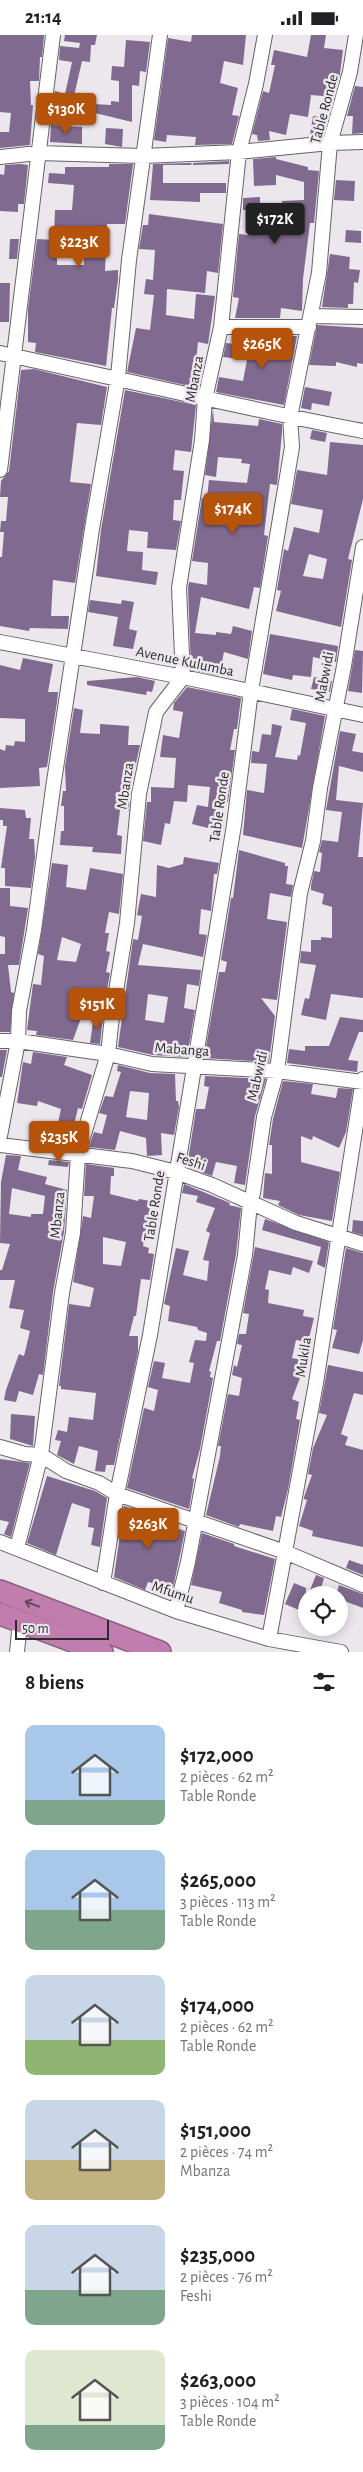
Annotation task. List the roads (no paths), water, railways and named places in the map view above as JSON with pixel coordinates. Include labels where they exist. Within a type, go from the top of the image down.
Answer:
[{"type":"highway","points":[[0,1591],[160,1652]]},
{"type":"highway","points":[[0,1615],[95,1651]]},
{"type":"street","points":[[0,470],[53,35]]},
{"type":"street","points":[[0,1136],[18,1041],[20,1011],[34,930],[72,655],[118,377],[129,261],[160,35]]},
{"type":"street","name":"Mbanza","points":[[17,1548],[41,1455],[62,1293],[73,1233],[78,1154],[108,1054],[127,923],[139,794],[156,712],[184,677],[179,588],[202,440],[205,399],[221,327],[240,152],[265,35]]},
{"type":"street","name":"Table Ronde","points":[[102,1583],[117,1494],[150,1335],[234,825],[251,691],[292,447],[290,417],[319,273],[330,143],[350,72],[356,35]]},
{"type":"street","points":[[0,157],[38,153],[143,156],[240,152],[330,143],[363,142]]},
{"type":"street","points":[[221,327],[363,317]]},
{"type":"street","points":[[0,353],[118,377],[205,399],[363,431]]},
{"type":"street","name":"Mabwidi","points":[[176,1611],[188,1562],[194,1519],[244,1255],[250,1203],[255,1184],[264,1117],[277,1071],[300,893],[313,841],[320,788],[344,666],[363,547]]},
{"type":"street","name":"Avenue Kulumba","points":[[0,642],[184,677],[363,715]]},
{"type":"street","name":"Mabanga","points":[[0,1041],[18,1041],[108,1054],[152,1064],[277,1071],[363,1081]]},
{"type":"street","name":"Mukila","points":[[269,1639],[316,1383],[337,1237],[363,1081]]},
{"type":"street","name":"Feshi","points":[[0,1145],[132,1161],[176,1172],[337,1237],[363,1244]]},
{"type":"street","points":[[0,1447],[25,1455],[41,1455],[66,1471],[99,1483],[117,1494],[285,1552],[363,1585]]},
{"type":"street","name":"Mfumu","points":[[0,1541],[176,1611],[269,1639],[341,1652]]},
{"type":"street","points":[[17,1652],[20,1622]]}]
